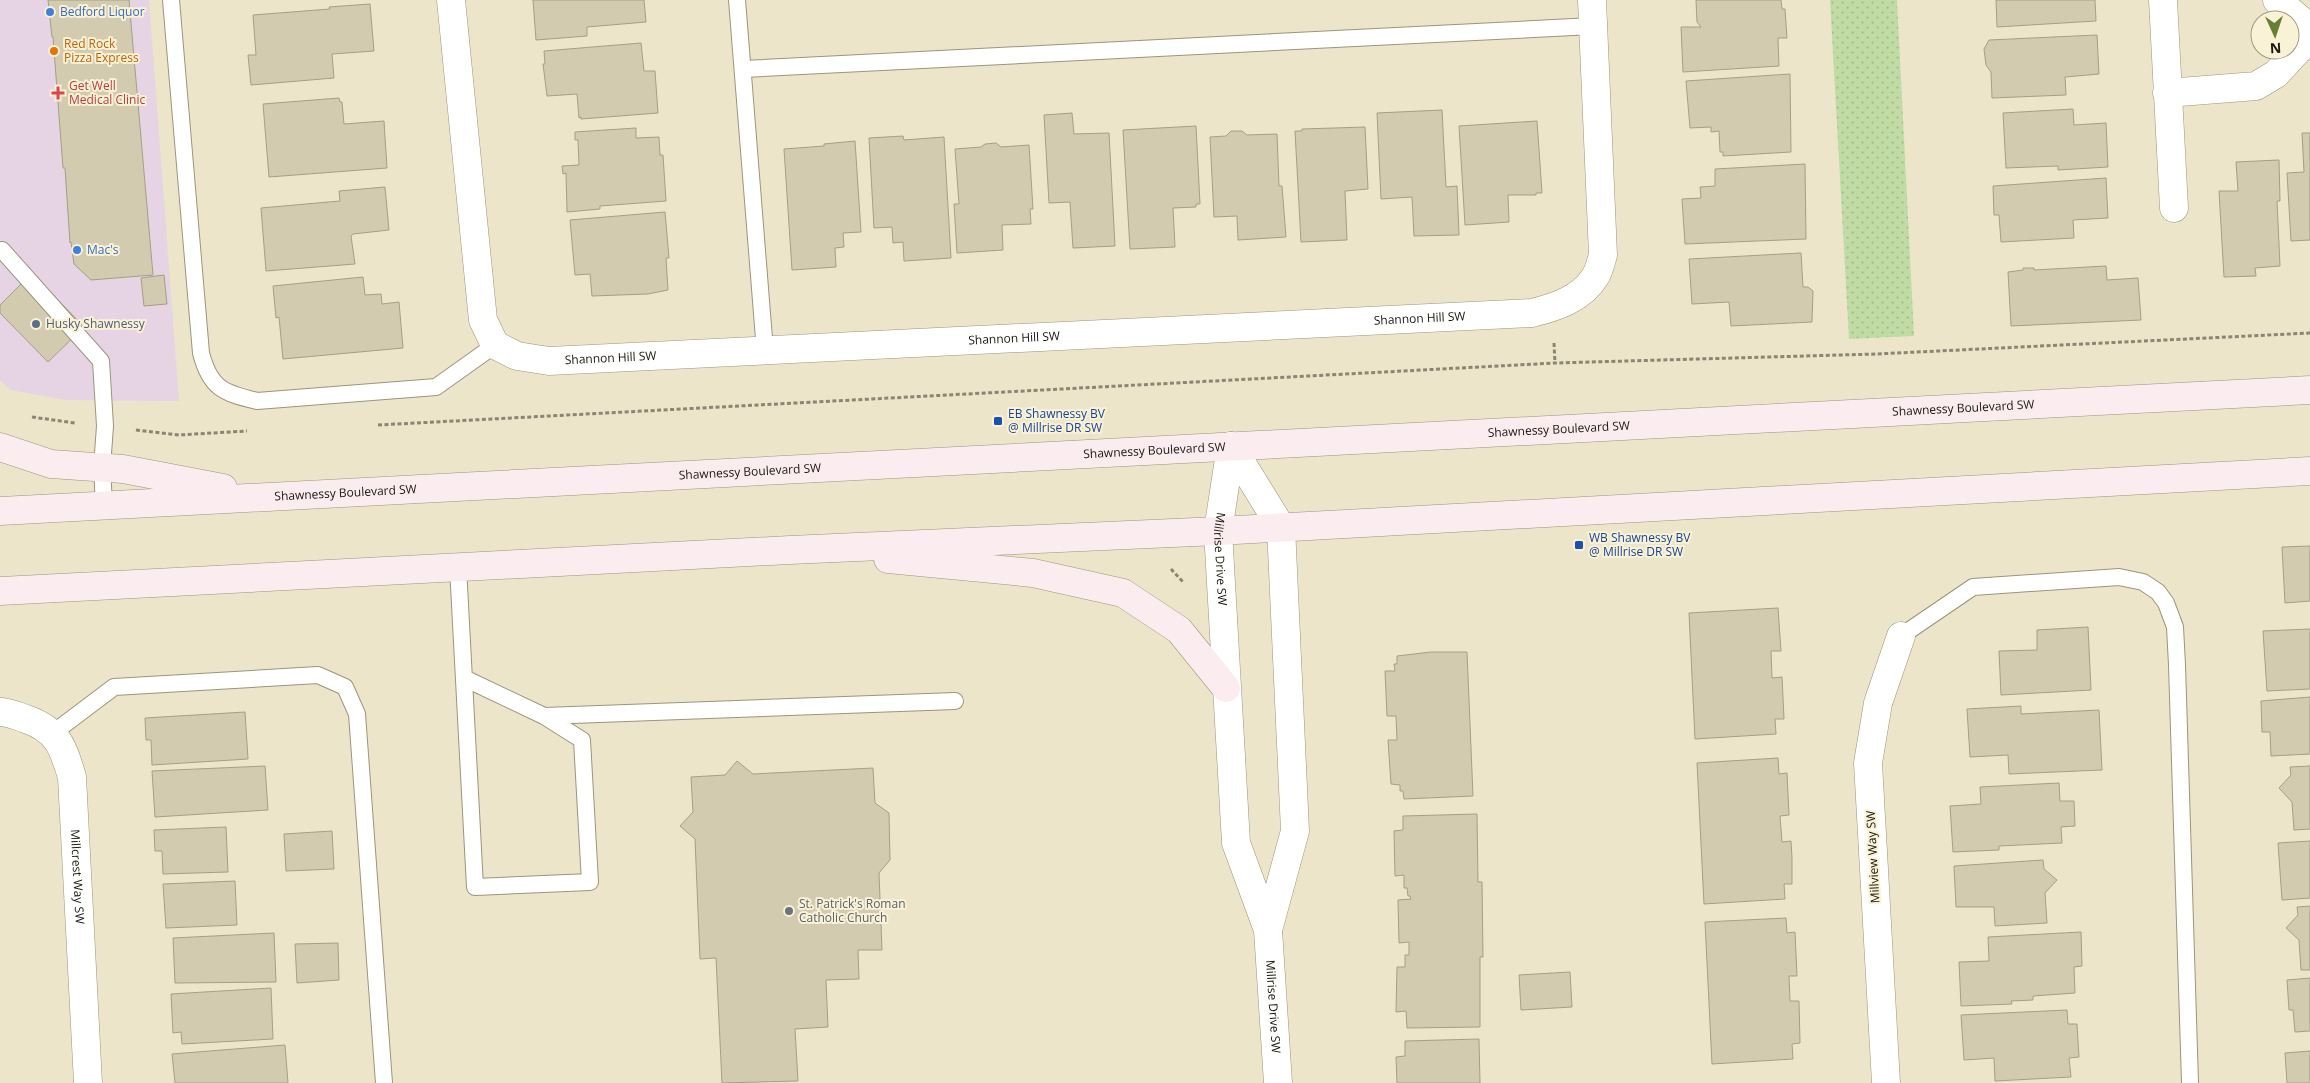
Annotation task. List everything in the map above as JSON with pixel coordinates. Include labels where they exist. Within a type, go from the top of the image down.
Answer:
[{"type":"main road","name":"Shawnessy Boulevard SW","points":[[0,511],[2310,390]]},
{"type":"main road","points":[[0,447],[51,464],[123,469],[266,496]]},
{"type":"main road","points":[[0,591],[790,550],[1218,531],[2310,471]]},
{"type":"main road","points":[[790,550],[1032,573],[1124,593],[1179,630],[1226,688]]},
{"type":"street","points":[[451,0],[483,320],[495,345]]},
{"type":"street","points":[[2163,0],[2174,208]]},
{"type":"street","points":[[2277,0],[2310,28]]},
{"type":"street","name":"Shannon Hill SW","points":[[495,345],[517,356],[549,361],[1532,313],[1566,303],[1579,294],[1595,277],[1603,255],[1593,13]]},
{"type":"street","points":[[2167,93],[2256,86],[2276,74],[2310,37]]},
{"type":"street","name":"Millrise Drive SW","points":[[1231,446],[1282,527],[1295,831],[1268,930]]},
{"type":"street","name":"Millrise Drive SW","points":[[1231,446],[1218,531],[1236,843],[1268,930],[1278,1083]]},
{"type":"street","name":"Millview Way SW","points":[[1886,1083],[1868,763],[1878,702],[1901,636]]},
{"type":"street","points":[[0,712],[7,712],[34,722],[53,733]]},
{"type":"street","name":"Millcrest Way SW","points":[[53,733],[64,750],[72,777],[88,1083]]},
{"type":"lane","points":[[171,0],[201,352],[206,372],[216,384],[233,395],[257,401],[436,387],[495,345]]},
{"type":"lane","points":[[737,0],[765,351]]},
{"type":"lane","points":[[744,69],[1593,13]]},
{"type":"lane","points":[[2,250],[101,360],[105,426],[102,467],[104,505]]},
{"type":"lane","points":[[458,567],[475,887],[590,882],[582,740],[544,716],[464,678]]},
{"type":"lane","points":[[1901,636],[1973,586],[2119,577],[2143,582],[2158,592],[2166,603],[2175,627],[2177,665],[2190,1083]]},
{"type":"lane","points":[[53,733],[114,687],[318,675],[345,687],[357,714],[384,1083]]},
{"type":"lane","points":[[544,716],[954,701]]},
{"type":"path","points":[[377,425],[1555,363],[1886,354],[2310,333]]},
{"type":"path","points":[[27,417],[179,435],[248,431]]},
{"type":"path","points":[[1165,562],[1184,584]]},
{"type":"shaded area","points":[[0,0],[149,0],[179,401],[65,400],[11,390],[0,380]]},
{"type":"green space","points":[[1830,0],[1897,0],[1914,336],[1849,339]]},
{"type":"building","points":[[48,0],[129,0],[153,275],[91,280],[74,264],[70,243],[65,168],[63,168],[53,37]]},
{"type":"building","points":[[533,0],[644,0],[646,22],[587,27],[587,36],[536,40]]},
{"type":"building","points":[[1696,0],[1781,0],[1782,9],[1785,9],[1787,38],[1778,38],[1779,66],[1683,72],[1681,27],[1701,27],[1697,22]]},
{"type":"building","points":[[1996,0],[2095,0],[2096,21],[1997,27]]},
{"type":"building","points":[[370,4],[374,51],[332,54],[334,78],[251,85],[248,55],[256,55],[253,15]]},
{"type":"building","points":[[2097,35],[2099,74],[2065,77],[2066,95],[1992,98],[1991,72],[1986,65],[1984,49],[1989,40]]},
{"type":"building","points":[[641,43],[644,71],[655,71],[658,113],[581,119],[581,117],[579,118],[577,94],[547,96],[543,64],[545,64],[544,51]]},
{"type":"building","points":[[1790,74],[1791,152],[1723,156],[1723,152],[1720,152],[1719,131],[1711,132],[1711,127],[1690,128],[1686,81]]},
{"type":"building","points":[[339,98],[340,102],[342,102],[344,124],[384,121],[387,168],[269,177],[263,104]]},
{"type":"building","points":[[2073,109],[2074,125],[2106,123],[2108,167],[2058,170],[2058,166],[2006,168],[2003,113]]},
{"type":"building","points":[[1442,110],[1446,187],[1457,186],[1459,235],[1414,236],[1412,197],[1381,199],[1377,113]]},
{"type":"building","points":[[1072,113],[1074,134],[1109,133],[1115,246],[1073,248],[1070,202],[1049,203],[1044,115]]},
{"type":"building","points":[[1537,121],[1542,193],[1536,193],[1536,195],[1508,195],[1509,222],[1465,225],[1459,126]]},
{"type":"building","points":[[1196,126],[1200,204],[1196,204],[1196,207],[1173,208],[1175,247],[1130,249],[1123,130]]},
{"type":"building","points":[[1365,127],[1368,189],[1345,191],[1347,240],[1301,242],[1295,131],[1302,131],[1302,129]]},
{"type":"building","points":[[636,128],[636,138],[659,137],[660,155],[663,155],[666,201],[600,206],[600,209],[567,212],[566,173],[563,174],[562,166],[579,165],[578,140],[575,140],[575,132]]},
{"type":"building","points":[[1231,131],[1242,131],[1247,135],[1277,134],[1279,186],[1282,186],[1286,237],[1238,240],[1237,216],[1214,217],[1210,137],[1226,136]]},
{"type":"building","points":[[2302,133],[2310,133],[2310,240],[2291,241],[2287,173],[2304,172]]},
{"type":"building","points":[[903,136],[904,140],[944,137],[951,258],[904,261],[903,242],[893,243],[892,227],[874,228],[869,138]]},
{"type":"building","points":[[855,141],[861,232],[843,233],[844,247],[835,248],[836,267],[792,270],[784,149]]},
{"type":"building","points":[[996,143],[1001,147],[1029,145],[1033,209],[1030,209],[1031,224],[1002,225],[1003,250],[957,253],[954,204],[959,204],[955,149],[981,147],[985,144]]},
{"type":"building","points":[[2279,160],[2280,201],[2277,201],[2280,266],[2255,268],[2256,276],[2224,277],[2219,191],[2238,191],[2236,162]]},
{"type":"building","points":[[1805,164],[1806,239],[1685,244],[1682,199],[1701,198],[1700,187],[1715,186],[1715,169]]},
{"type":"building","points":[[2106,178],[2108,218],[2073,220],[2074,238],[2001,242],[1999,215],[1994,215],[1993,186]]},
{"type":"building","points":[[385,187],[389,230],[353,234],[351,236],[355,264],[266,271],[261,208],[340,201],[339,191]]},
{"type":"building","points":[[665,212],[669,258],[666,258],[668,290],[648,294],[592,296],[590,274],[575,275],[570,220]]},
{"type":"building","points":[[1801,253],[1803,287],[1808,287],[1813,291],[1812,322],[1731,326],[1729,302],[1692,304],[1689,259]]},
{"type":"building","points":[[2106,266],[2107,280],[2138,278],[2141,320],[2011,326],[2008,272],[2023,270],[2023,268],[2034,268],[2034,270]]},
{"type":"building","points":[[32,273],[84,327],[48,362],[0,313],[0,305]]},
{"type":"building","points":[[164,275],[167,304],[144,306],[141,278]]},
{"type":"building","points":[[363,277],[365,295],[381,294],[382,304],[399,302],[403,348],[283,359],[279,317],[276,318],[273,286]]},
{"type":"building","points":[[2310,546],[2310,601],[2285,603],[2282,547]]},
{"type":"building","points":[[1778,608],[1781,651],[1771,651],[1772,678],[1782,677],[1784,719],[1775,719],[1776,734],[1695,739],[1689,613]]},
{"type":"building","points":[[2088,627],[2091,690],[2001,695],[1999,651],[2037,650],[2037,630]]},
{"type":"building","points":[[2310,629],[2310,689],[2267,691],[2263,631]]},
{"type":"building","points":[[1431,652],[1467,652],[1473,796],[1404,799],[1403,791],[1400,791],[1400,785],[1391,784],[1388,740],[1397,740],[1396,716],[1387,716],[1385,671],[1395,671],[1394,664],[1397,664],[1397,656]]},
{"type":"building","points":[[2310,697],[2310,754],[2271,756],[2270,732],[2262,732],[2261,701]]},
{"type":"building","points":[[2021,706],[2021,714],[2099,710],[2102,770],[2009,774],[2008,755],[1970,757],[1967,709]]},
{"type":"building","points":[[245,712],[248,759],[152,765],[151,740],[146,740],[145,718]]},
{"type":"building","points":[[1778,758],[1779,774],[1787,773],[1789,815],[1780,816],[1782,842],[1791,841],[1792,858],[1792,884],[1784,884],[1785,899],[1704,904],[1697,763]]},
{"type":"building","name":"St. Patrick's Roman Catholic Church","points":[[737,761],[753,774],[873,768],[875,803],[889,813],[890,860],[879,873],[882,950],[858,950],[859,979],[826,980],[828,1027],[795,1029],[798,1081],[722,1083],[716,958],[700,959],[695,839],[680,826],[693,812],[691,777],[725,775]]},
{"type":"building","points":[[265,766],[268,810],[155,817],[152,771]]},
{"type":"building","points":[[2310,766],[2310,829],[2294,830],[2292,802],[2279,788],[2291,775],[2290,767]]},
{"type":"building","points":[[2059,783],[2060,801],[2074,801],[2075,826],[2061,827],[2062,843],[1999,846],[1999,850],[1953,852],[1950,806],[1981,804],[1980,787]]},
{"type":"building","points":[[1477,814],[1478,882],[1482,882],[1483,957],[1480,957],[1480,1027],[1407,1028],[1406,1011],[1396,1012],[1397,967],[1405,967],[1405,955],[1409,955],[1409,942],[1399,943],[1398,900],[1411,899],[1408,896],[1407,888],[1404,888],[1404,875],[1395,876],[1394,831],[1403,830],[1403,816]]},
{"type":"building","points":[[226,827],[228,872],[163,874],[162,851],[155,851],[154,830]]},
{"type":"building","points":[[332,831],[334,869],[286,871],[284,834]]},
{"type":"building","points":[[2310,841],[2310,898],[2282,900],[2278,843]]},
{"type":"building","points":[[2043,860],[2044,869],[2057,880],[2045,893],[2047,923],[1995,926],[1994,907],[1956,907],[1954,866]]},
{"type":"building","points":[[235,881],[237,925],[166,928],[163,884]]},
{"type":"building","points":[[2310,906],[2310,970],[2301,970],[2299,940],[2286,928],[2298,915],[2297,907]]},
{"type":"building","points":[[1786,918],[1787,933],[1795,932],[1797,976],[1789,976],[1790,1001],[1799,1001],[1800,1043],[1792,1044],[1793,1059],[1712,1064],[1705,922]]},
{"type":"building","points":[[2081,932],[2082,966],[2074,967],[2075,993],[2033,996],[2033,1000],[2011,1001],[2012,1004],[1961,1006],[1959,962],[1989,961],[1988,937]]},
{"type":"building","points":[[274,933],[276,982],[175,983],[173,938]]},
{"type":"building","points":[[338,943],[339,980],[297,983],[295,944]]},
{"type":"building","points":[[1570,972],[1572,1007],[1521,1010],[1519,975]]},
{"type":"building","points":[[2310,978],[2310,1031],[2295,1032],[2293,1010],[2289,1010],[2287,980]]},
{"type":"building","points":[[271,988],[273,1039],[182,1044],[181,1032],[173,1033],[171,994]]},
{"type":"building","points":[[2067,1010],[2068,1024],[2077,1024],[2079,1057],[2069,1058],[2071,1077],[1995,1081],[1994,1058],[1964,1060],[1961,1015]]},
{"type":"building","points":[[1479,1039],[1480,1083],[1397,1083],[1396,1057],[1405,1056],[1405,1041]]},
{"type":"building","points":[[285,1045],[288,1083],[175,1083],[172,1054]]},
{"type":"building","points":[[2310,1051],[2310,1083],[2287,1083],[2285,1053]]},
{"type":"place","name":"Bedford Liquor","points":[[50,12]]},
{"type":"place","name":"Red Rock Pizza Express","points":[[54,51]]},
{"type":"place","name":"Get Well Medical Clinic","points":[[58,93]]},
{"type":"place","name":"Mac's","points":[[77,250]]},
{"type":"place","name":"Husky Shawnessy","points":[[36,324]]},
{"type":"place","name":"EB Shawnessy BV @ Millrise DR SW","points":[[998,421]]},
{"type":"place","name":"WB Shawnessy BV @ Millrise DR SW","points":[[1579,545]]},
{"type":"place","name":"St. Patrick's Roman Catholic Church","points":[[789,911]]}]
